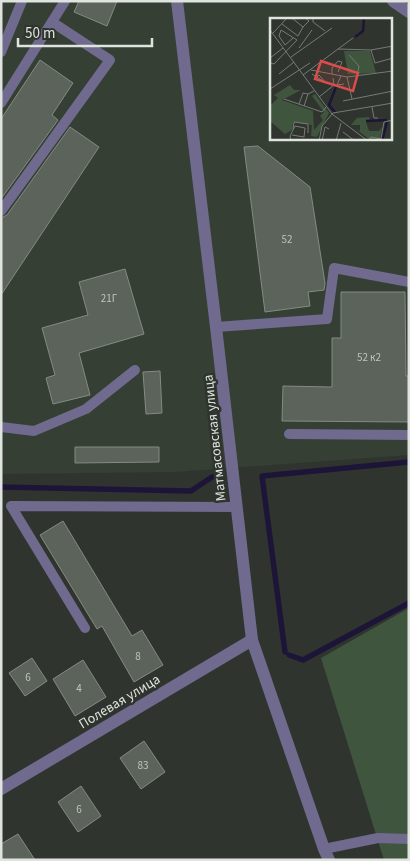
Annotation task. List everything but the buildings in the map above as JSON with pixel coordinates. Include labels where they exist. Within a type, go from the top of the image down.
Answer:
[{"type":"street","name":"Матмасовская улица","points":[[177,1],[252,640],[326,854]]},
{"type":"street","points":[[394,1],[409,12]]},
{"type":"street","name":"Полевая улица","points":[[1,788],[252,640]]},
{"type":"lane","points":[[1,52],[22,1]]},
{"type":"lane","points":[[1,103],[65,1]]},
{"type":"lane","points":[[1,211],[110,60],[52,22]]},
{"type":"lane","points":[[216,327],[327,319],[334,268],[409,282]]},
{"type":"lane","points":[[1,427],[34,431],[86,409],[135,370]]},
{"type":"lane","points":[[289,434],[409,435]]},
{"type":"lane","points":[[85,628],[11,506],[236,507]]},
{"type":"lane","points":[[326,854],[378,838],[409,839]]},
{"type":"shaded area","points":[[1,1],[409,1],[409,455],[175,472],[1,474]]},
{"type":"green space","points":[[409,608],[409,860],[384,860],[321,658]]},
{"type":"waterway","points":[[285,652],[262,476],[409,462]]},
{"type":"waterway","points":[[1,487],[191,491],[212,477]]},
{"type":"waterway","points":[[289,655],[303,660],[409,603]]}]
